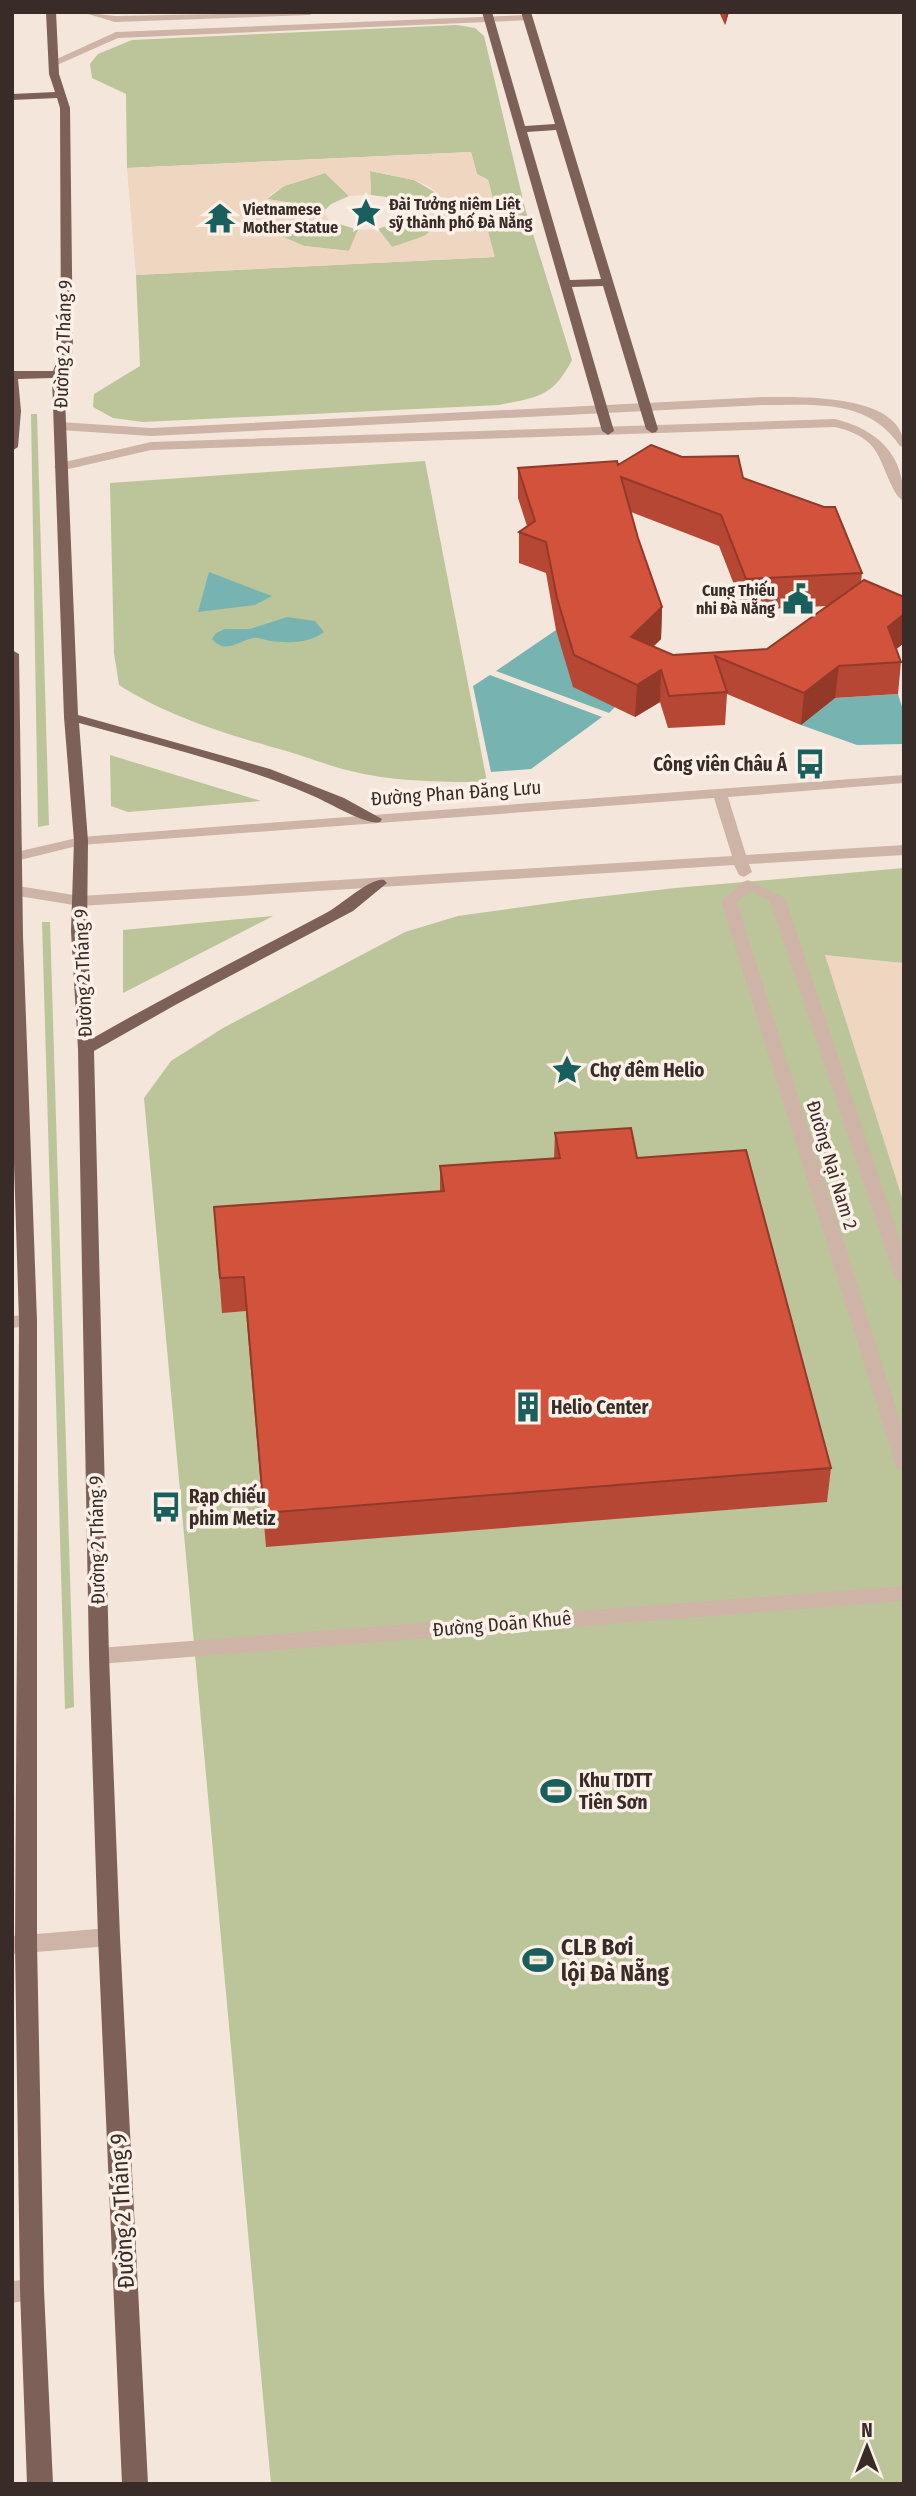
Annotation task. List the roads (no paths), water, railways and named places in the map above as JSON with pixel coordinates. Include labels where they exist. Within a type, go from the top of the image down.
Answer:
[{"type":"main road","name":"Đường 2 Tháng 9","points":[[51,12],[53,63],[65,108],[67,352],[58,374],[60,467],[71,716],[80,841],[79,931],[86,1049],[99,1656],[109,1937],[135,2484]]},
{"type":"main road","points":[[527,15],[652,429]]},
{"type":"main road","points":[[489,16],[519,129],[608,431]]},
{"type":"main road","points":[[12,97],[61,95]]},
{"type":"main road","points":[[519,129],[559,127]]},
{"type":"main road","points":[[565,284],[608,282]]},
{"type":"main road","points":[[12,447],[15,411],[12,375],[58,374]]},
{"type":"main road","points":[[12,654],[20,1322],[19,1944],[22,2291],[40,2484]]},
{"type":"main road","points":[[71,716],[233,764],[335,798],[375,819]]},
{"type":"main road","points":[[86,1049],[171,1000],[348,908],[379,883]]},
{"type":"street","points":[[86,12],[115,19],[132,19],[310,12]]},
{"type":"street","points":[[337,12],[341,26]]},
{"type":"street","points":[[53,63],[116,35],[527,15]]},
{"type":"street","points":[[60,426],[151,432],[602,408],[828,401],[857,407],[893,426],[904,443]]},
{"type":"street","points":[[60,467],[151,446],[820,422],[856,427],[877,441],[904,497]]},
{"type":"street","name":"Đường Phan Đăng Lưu","points":[[13,858],[80,841],[904,779]]},
{"type":"street","points":[[720,793],[748,885]]},
{"type":"street","points":[[13,890],[80,901],[904,850]]},
{"type":"street","name":"Đường Nại Nam 2","points":[[904,1279],[777,898],[748,885],[729,901],[904,1464]]},
{"type":"street","name":"Đường Doãn Khuê","points":[[99,1656],[904,1593]]},
{"type":"street","points":[[19,1944],[109,1937]]},
{"type":"water","points":[[209,572],[272,596],[255,605],[198,612]]},
{"type":"water","points":[[287,617],[315,621],[324,632],[298,642],[255,638],[227,647],[212,639],[216,633],[225,629],[250,629]]},
{"type":"water","points":[[603,628],[615,707],[609,713],[496,671],[556,630]]},
{"type":"water","points":[[490,675],[602,717],[531,769],[491,772],[473,686]]},
{"type":"water","points":[[898,694],[904,713],[904,744],[857,745],[801,725],[835,698]]},
{"type":"place","name":"Đài Tưởng niệm Liệt sỹ thành phố Đà Nẵng","points":[[366,213]]},
{"type":"place","name":"Vietnamese Mother Statue","points":[[220,218]]},
{"type":"place","name":"Cung Thiếu nhi Đà Nẵng","points":[[798,599]]},
{"type":"place","name":"Công viên Châu Á","points":[[810,764]]},
{"type":"place","name":"Chợ đêm Helio","points":[[567,1070]]},
{"type":"place","name":"Helio Center","points":[[528,1407]]},
{"type":"place","name":"Rạp chiếu phim Metiz","points":[[166,1507]]},
{"type":"place","name":"Khu TDTT Tiên Sơn","points":[[556,1791]]},
{"type":"place","name":"CLB Bơi lội Đà Nẵng","points":[[538,1960]]}]
